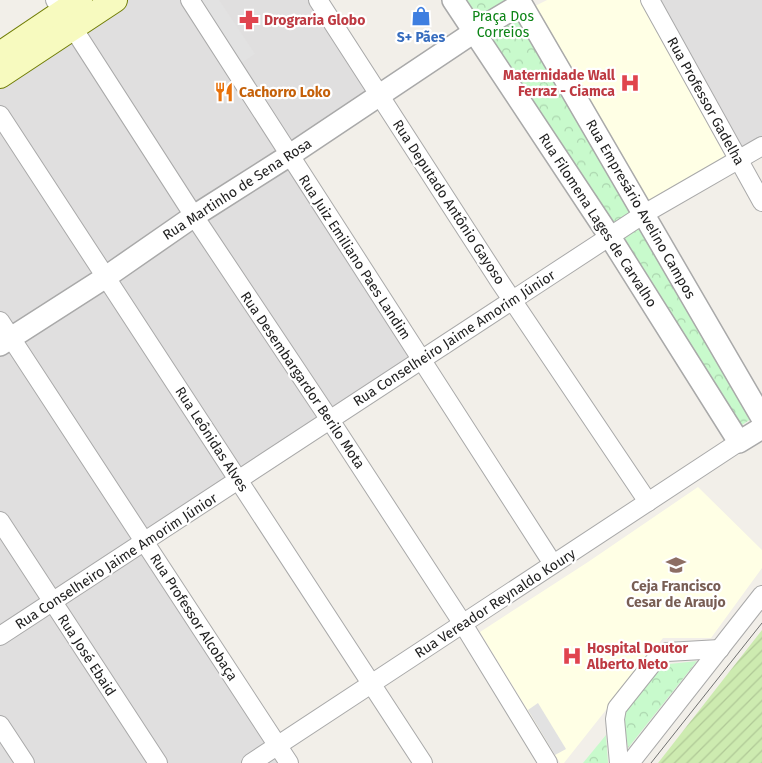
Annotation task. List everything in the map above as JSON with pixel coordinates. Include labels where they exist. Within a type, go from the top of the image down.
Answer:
[{"type":"main road","points":[[0,54],[68,10],[115,0]]},
{"type":"main road","points":[[0,76],[68,10]]},
{"type":"street","name":"Rua Juiz Emiliano Paes Landim","points":[[190,0],[553,564]]},
{"type":"street","name":"Rua Deputado Antônio Gayoso","points":[[318,0],[513,300],[648,502]]},
{"type":"street","name":"Rua Filomena Lages de Carvalho","points":[[453,0],[610,237],[739,442]]},
{"type":"street","name":"Rua Professor Gadelha","points":[[650,0],[762,202]]},
{"type":"street","name":"Rua Martinho de Sena Rosa","points":[[4,335],[106,276],[194,216],[523,1]]},
{"type":"street","name":"Rua Empresário Avelino Campos","points":[[523,1],[762,418]]},
{"type":"street","name":"Rua Desembargardor Berilo Mota","points":[[68,10],[194,216],[463,624],[548,763]]},
{"type":"street","name":"Rua Leônidas Alves","points":[[0,115],[423,763]]},
{"type":"street","name":"Rua Conselheiro Jaime Amorim Júnior","points":[[0,636],[644,214],[762,146]]},
{"type":"street","name":"Rua Professor Alcobaça","points":[[4,335],[144,542],[289,763]]},
{"type":"street","points":[[739,442],[762,428]]},
{"type":"street","name":"Rua Vereador Reynaldo Koury","points":[[251,763],[739,442]]},
{"type":"street","name":"Rua José Ebaid","points":[[0,521],[158,763]]},
{"type":"street","points":[[630,763],[762,595]]},
{"type":"street","points":[[619,763],[615,720],[617,708],[656,659],[667,652],[720,649]]},
{"type":"street","points":[[0,725],[25,763]]},
{"type":"shaded area","points":[[115,0],[318,0],[380,95],[290,155],[421,359],[144,542],[289,763],[0,763],[0,76]]},
{"type":"shaded area","points":[[196,0],[219,0],[255,54],[238,65]]},
{"type":"shaded area","name":"Maternidade Wall Ferraz - Ciamca","points":[[547,0],[640,0],[726,158],[644,204],[533,7]]},
{"type":"shaded area","points":[[650,0],[762,0],[762,146],[738,160]]},
{"type":"shaded area","points":[[698,487],[762,550],[762,568],[711,638],[663,638],[564,763],[560,763],[480,632],[588,562]]},
{"type":"shaded area","points":[[538,703],[566,749],[555,755],[528,710]]},
{"type":"green space","name":"Praça Dos Correios","points":[[462,0],[514,0],[754,417],[736,429]]},
{"type":"green space","points":[[762,630],[762,763],[658,763]]},
{"type":"green space","points":[[697,661],[628,748],[623,714],[660,665]]},
{"type":"green space","points":[[606,735],[608,763],[583,763]]},
{"type":"tram line","points":[[651,763],[762,623]]},
{"type":"place","name":"S+ Pães","points":[[421,16]]},
{"type":"place","name":"Drograria Globo","points":[[249,20]]},
{"type":"place","name":"Maternidade Wall Ferraz - Ciamca","points":[[630,83]]},
{"type":"place","name":"Cachorro Loko","points":[[224,92]]},
{"type":"place","name":"Ceja Francisco Cesar de Araujo","points":[[676,565]]},
{"type":"place","name":"Hospital Doutor Alberto Neto","points":[[572,656]]}]
